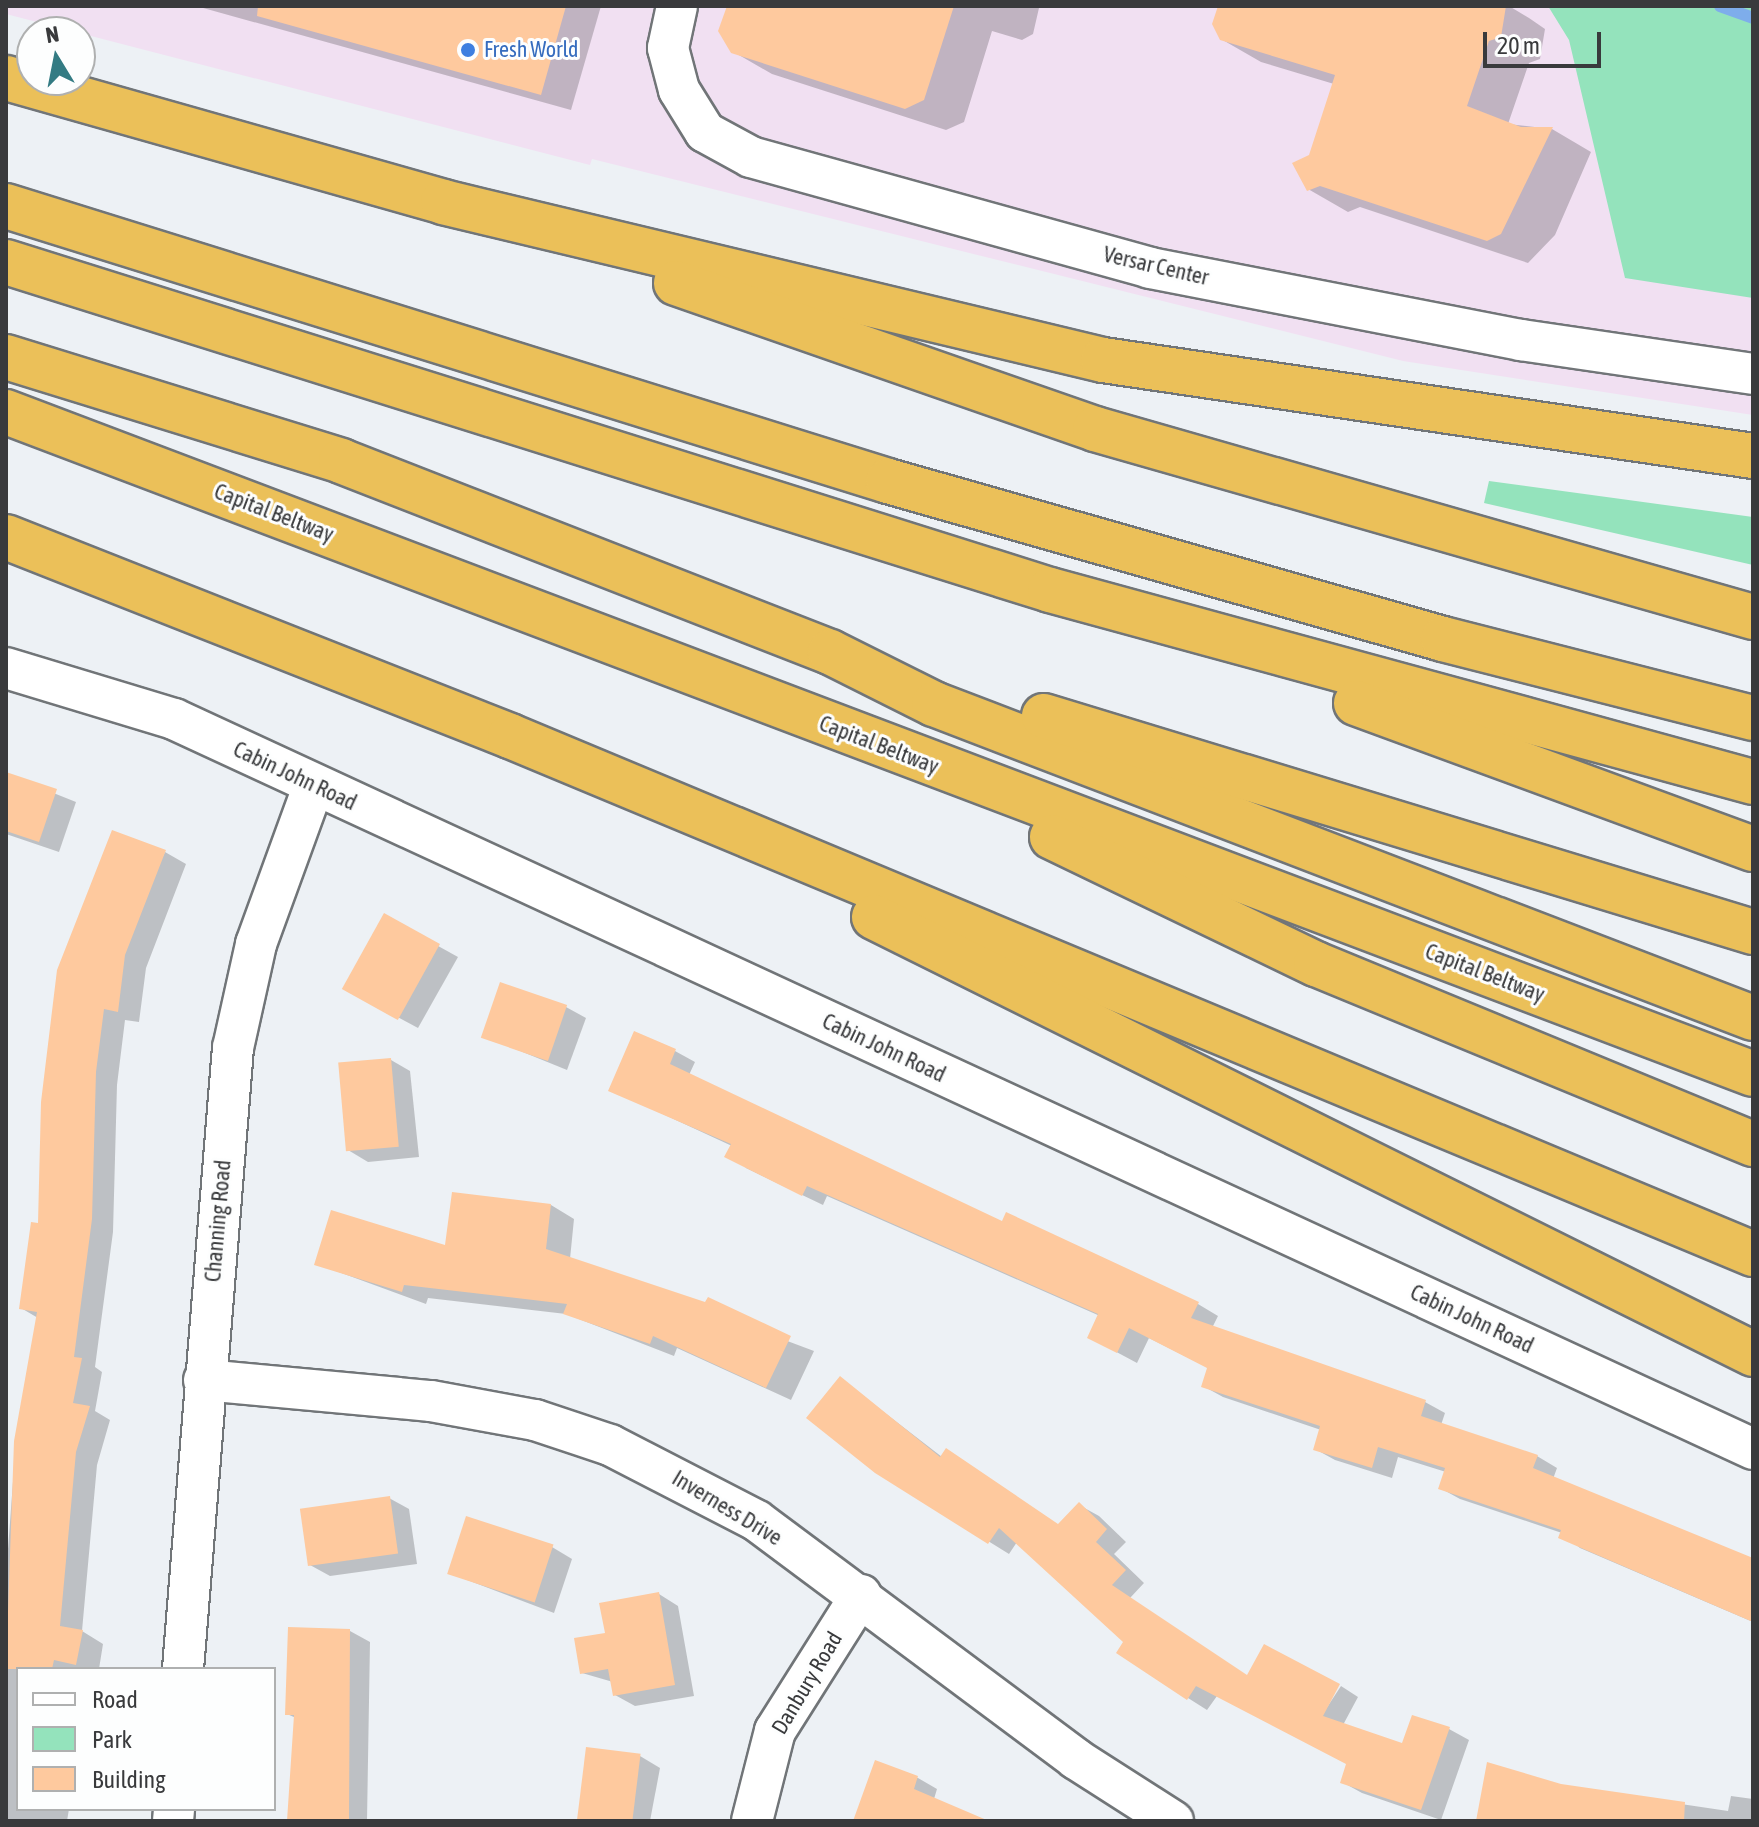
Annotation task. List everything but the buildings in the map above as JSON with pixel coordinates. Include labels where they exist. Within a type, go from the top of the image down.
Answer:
[{"type":"highway","points":[[6,78],[443,202],[1103,360],[1753,456]]},
{"type":"highway","points":[[443,202],[1095,429],[1753,617]]},
{"type":"highway","points":[[6,206],[903,486],[1443,639],[1753,718]]},
{"type":"highway","points":[[6,262],[1050,590],[1753,782]]},
{"type":"highway","points":[[6,357],[341,461],[830,652],[1753,932]]},
{"type":"highway","name":"Capital Beltway","points":[[6,412],[1753,1074]]},
{"type":"highway","points":[[6,537],[510,736],[1753,1254]]},
{"type":"highway","points":[[1050,590],[1753,849]]},
{"type":"highway","points":[[830,652],[934,704],[1753,1018]]},
{"type":"highway","points":[[787,710],[1316,964],[1753,1144]]},
{"type":"highway","points":[[510,736],[1753,1354]]},
{"type":"street","name":"Versar Center","points":[[677,6],[668,48],[679,90],[705,132],[751,157],[1150,268],[1521,340],[1753,374]]},
{"type":"street","name":"Cabin John Road","points":[[6,668],[174,719],[1753,1449]]},
{"type":"street","name":"Channing Road","points":[[183,1667],[233,1048],[256,944],[314,785]]},
{"type":"street","name":"Inverness Drive","points":[[204,1380],[431,1401],[595,1440],[729,1505],[861,1595],[1076,1759],[1173,1821]]},
{"type":"street","name":"Danbury Road","points":[[752,1821],[775,1731],[861,1595]]},
{"type":"shaded area","points":[[6,6],[1753,6],[1753,415],[1403,361],[592,159],[590,165],[96,37],[96,16],[6,14]]},
{"type":"green space","points":[[1548,6],[1753,6],[1753,298],[1625,278],[1569,40]]},
{"type":"green space","points":[[1489,481],[1753,517],[1753,565],[1484,503]]},
{"type":"waterway","points":[[1720,6],[1753,18]]},
{"type":"place","name":"Fresh World","points":[[468,50]]}]
